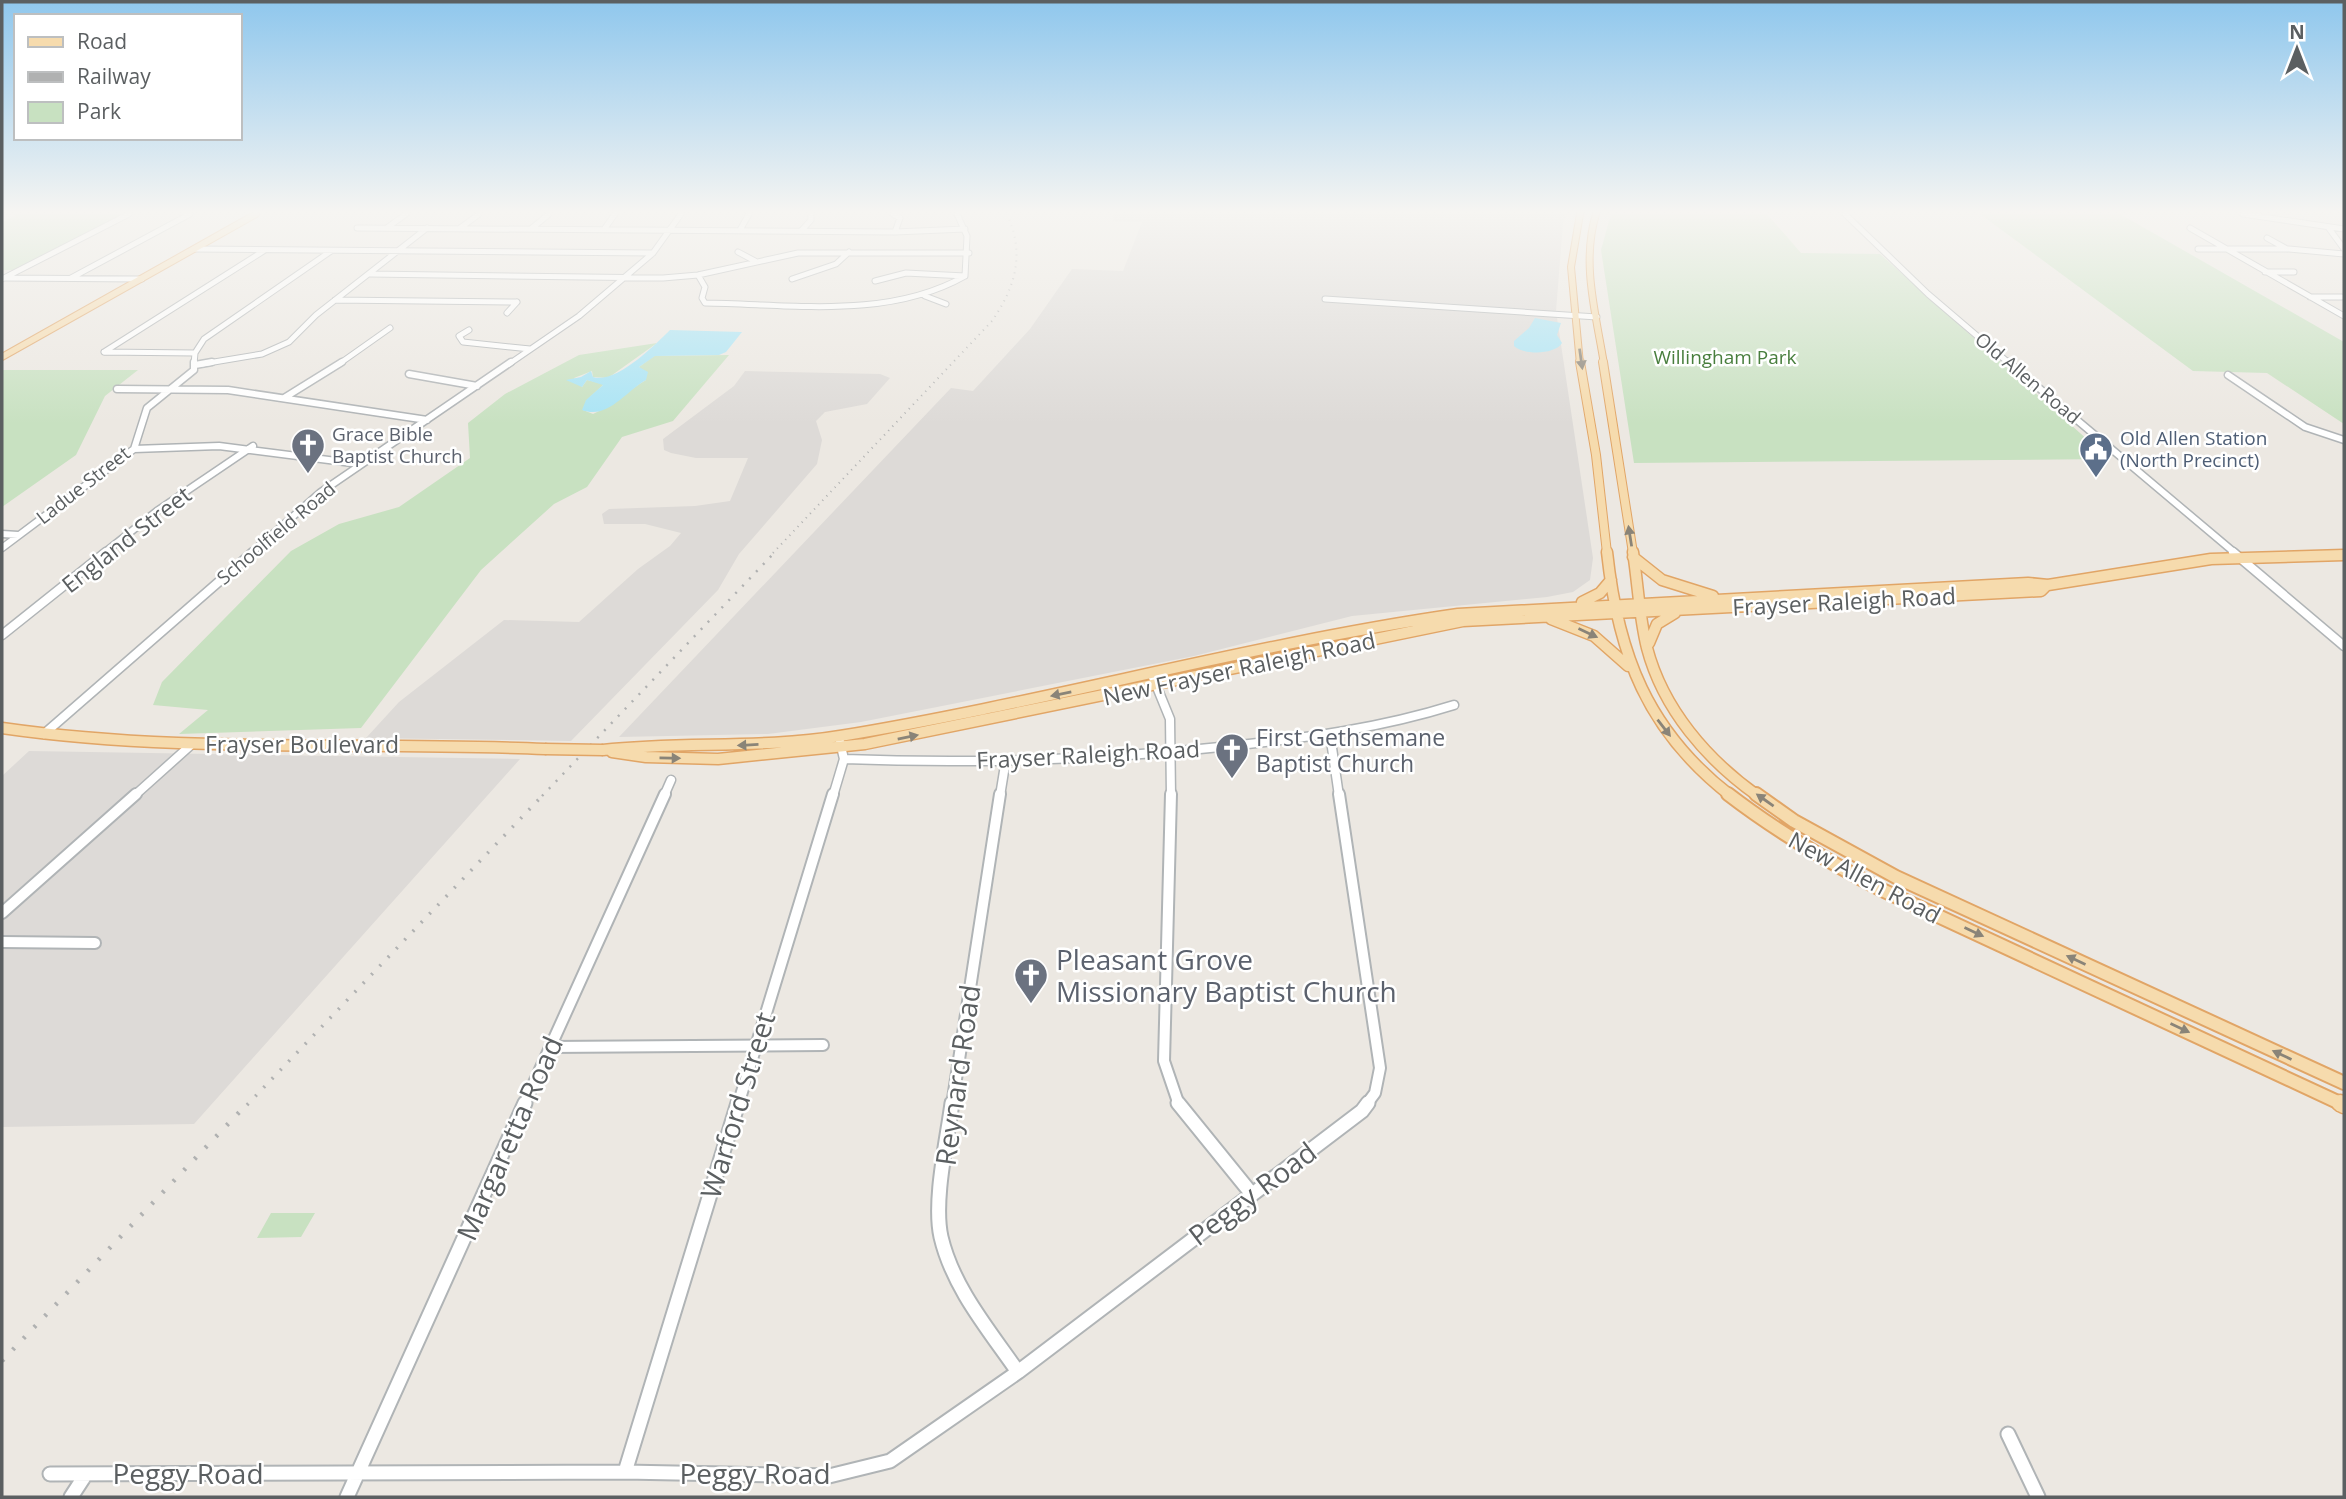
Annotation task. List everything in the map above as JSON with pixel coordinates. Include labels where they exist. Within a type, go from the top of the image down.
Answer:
[{"type":"main road","points":[[2,357],[133,284]]},
{"type":"main road","name":"New Allen Road","points":[[1572,284],[1604,509],[1615,608],[1630,669],[1658,722],[1680,749],[1708,776],[1788,838],[1930,912],[2344,1105]]},
{"type":"main road","name":"New Allen Road","points":[[1592,284],[1639,608],[1655,675],[1676,714],[1692,735],[1761,798],[1821,836],[1948,901],[2344,1083]]},
{"type":"main road","name":"Frayser Raleigh Road","points":[[1639,608],[1733,599],[2028,583],[2048,585],[2240,556],[2344,555]]},
{"type":"main road","points":[[1633,556],[1649,572],[1677,587],[1733,599]]},
{"type":"main road","points":[[1573,605],[1594,598],[1611,580]]},
{"type":"main road","name":"Frayser Raleigh Road","points":[[1639,608],[1688,610],[2040,591],[2048,585]]},
{"type":"main road","name":"New Frayser Raleigh Road","points":[[842,748],[1420,619],[1573,605],[1639,608]]},
{"type":"main road","name":"New Frayser Raleigh Road","points":[[1155,680],[1427,627],[1615,608]]},
{"type":"main road","points":[[1649,650],[1650,634],[1656,623],[1688,610]]},
{"type":"main road","points":[[1535,616],[1592,633],[1607,642],[1630,669]]},
{"type":"main road","name":"Frayser Boulevard","points":[[2,728],[44,734],[192,744],[449,745],[603,750]]},
{"type":"main road","name":"Frayser Raleigh Road","points":[[603,750],[638,758],[681,758],[761,756],[842,748]]},
{"type":"street","points":[[195,353],[104,352],[211,284]]},
{"type":"street","points":[[282,284],[215,329],[195,353],[195,365],[275,352],[356,284]]},
{"type":"street","name":"Schoolfield Road","points":[[44,734],[321,492],[579,316],[618,284]]},
{"type":"street","points":[[703,284],[702,298],[705,303],[876,305],[925,296],[949,284]]},
{"type":"street","name":"Old Allen Road","points":[[1918,284],[2344,646]]},
{"type":"street","points":[[2285,284],[2344,316]]},
{"type":"street","points":[[925,296],[946,304]]},
{"type":"street","points":[[2308,297],[2342,297]]},
{"type":"street","points":[[1325,299],[1597,317]]},
{"type":"street","points":[[335,300],[517,302],[507,313]]},
{"type":"street","points":[[284,398],[369,345],[390,328]]},
{"type":"street","points":[[469,330],[459,335],[464,342],[530,349]]},
{"type":"street","name":"Ladue Street","points":[[2,548],[134,449],[147,408],[194,370],[195,365]]},
{"type":"street","points":[[409,374],[477,386]]},
{"type":"street","points":[[2228,375],[2305,427],[2344,440]]},
{"type":"street","points":[[117,389],[228,390],[427,419]]},
{"type":"street","points":[[134,449],[158,446],[253,446],[360,464]]},
{"type":"street","name":"England Street","points":[[2,635],[157,511],[253,446]]},
{"type":"street","points":[[2,534],[18,535]]},
{"type":"street","points":[[1155,680],[1170,719],[1172,753],[1164,1061],[1179,1105],[1251,1193]]},
{"type":"street","name":"Frayser Raleigh Road","points":[[842,748],[894,762],[1172,753],[1330,734],[1417,718],[1454,705]]},
{"type":"street","name":"Peggy Road","points":[[50,1474],[625,1472],[829,1476],[890,1461],[1018,1373],[1362,1111],[1375,1093],[1380,1068],[1330,734]]},
{"type":"street","points":[[2,913],[192,744]]},
{"type":"street","name":"Warford Street","points":[[625,1472],[842,748]]},
{"type":"street","name":"Reynard Road","points":[[1006,759],[941,1183],[942,1236],[960,1287],[1018,1373]]},
{"type":"street","name":"Margaretta Road","points":[[347,1497],[671,780]]},
{"type":"street","points":[[2,942],[95,943]]},
{"type":"street","points":[[550,1047],[823,1045]]},
{"type":"street","points":[[2008,1434],[2038,1497]]},
{"type":"street","points":[[71,1497],[86,1474]]},
{"type":"shaded area","points":[[1062,284],[1558,284],[1556,311],[1593,558],[1590,580],[1573,592],[1547,597],[1352,616],[1194,656],[861,722],[768,734],[619,737],[951,388],[973,391],[1030,329]]},
{"type":"shaded area","points":[[745,371],[880,374],[890,378],[867,404],[825,412],[816,421],[822,440],[817,464],[739,554],[718,590],[571,741],[366,738],[399,702],[504,620],[579,622],[638,569],[670,546],[681,533],[645,524],[604,524],[602,514],[609,509],[695,506],[730,501],[748,458],[696,458],[671,453],[664,450],[663,439],[734,386]]},
{"type":"shaded area","points":[[29,751],[520,759],[194,1124],[2,1127],[2,776]]},
{"type":"green space","name":"Willingham Park","points":[[1606,284],[1913,284],[2109,459],[1634,463]]},
{"type":"green space","points":[[2075,284],[2242,284],[2344,342],[2344,424],[2267,373],[2193,371]]},
{"type":"green space","points":[[657,343],[608,378],[593,377],[592,371],[574,378],[582,387],[587,380],[604,384],[587,400],[583,410],[593,414],[646,380],[639,367],[654,356],[729,355],[673,421],[622,437],[587,487],[554,504],[481,570],[361,728],[179,734],[208,710],[153,705],[162,682],[291,551],[339,524],[399,507],[470,458],[468,423],[505,394],[579,355]]},
{"type":"green space","points":[[2,370],[138,370],[105,396],[76,455],[2,507]]},
{"type":"green space","points":[[271,1213],[315,1213],[301,1237],[257,1238]]},
{"type":"water","points":[[1535,318],[1561,323],[1557,335],[1562,343],[1558,347],[1539,352],[1524,351],[1514,346],[1514,341],[1529,328]]},
{"type":"water","points":[[670,330],[742,332],[726,352],[719,355],[655,356],[639,367],[648,372],[646,380],[615,403],[600,411],[582,410],[586,400],[603,385],[587,380],[582,387],[566,380],[581,377],[591,371],[593,377],[612,375],[634,362]]},
{"type":"railway","points":[[773,553],[992,321],[1011,284]]},
{"type":"railway","points":[[542,796],[775,552]]},
{"type":"railway","points":[[247,1105],[544,794]]},
{"type":"railway","points":[[2,1361],[248,1103]]},
{"type":"place","name":"Grace Bible Baptist Church","points":[[308,475]]},
{"type":"place","name":"Old Allen Station (North Precinct)","points":[[2096,479]]},
{"type":"place","name":"First Gethsemane Baptist Church","points":[[1232,780]]},
{"type":"place","name":"Pleasant Grove Missionary Baptist Church","points":[[1031,1005]]}]
